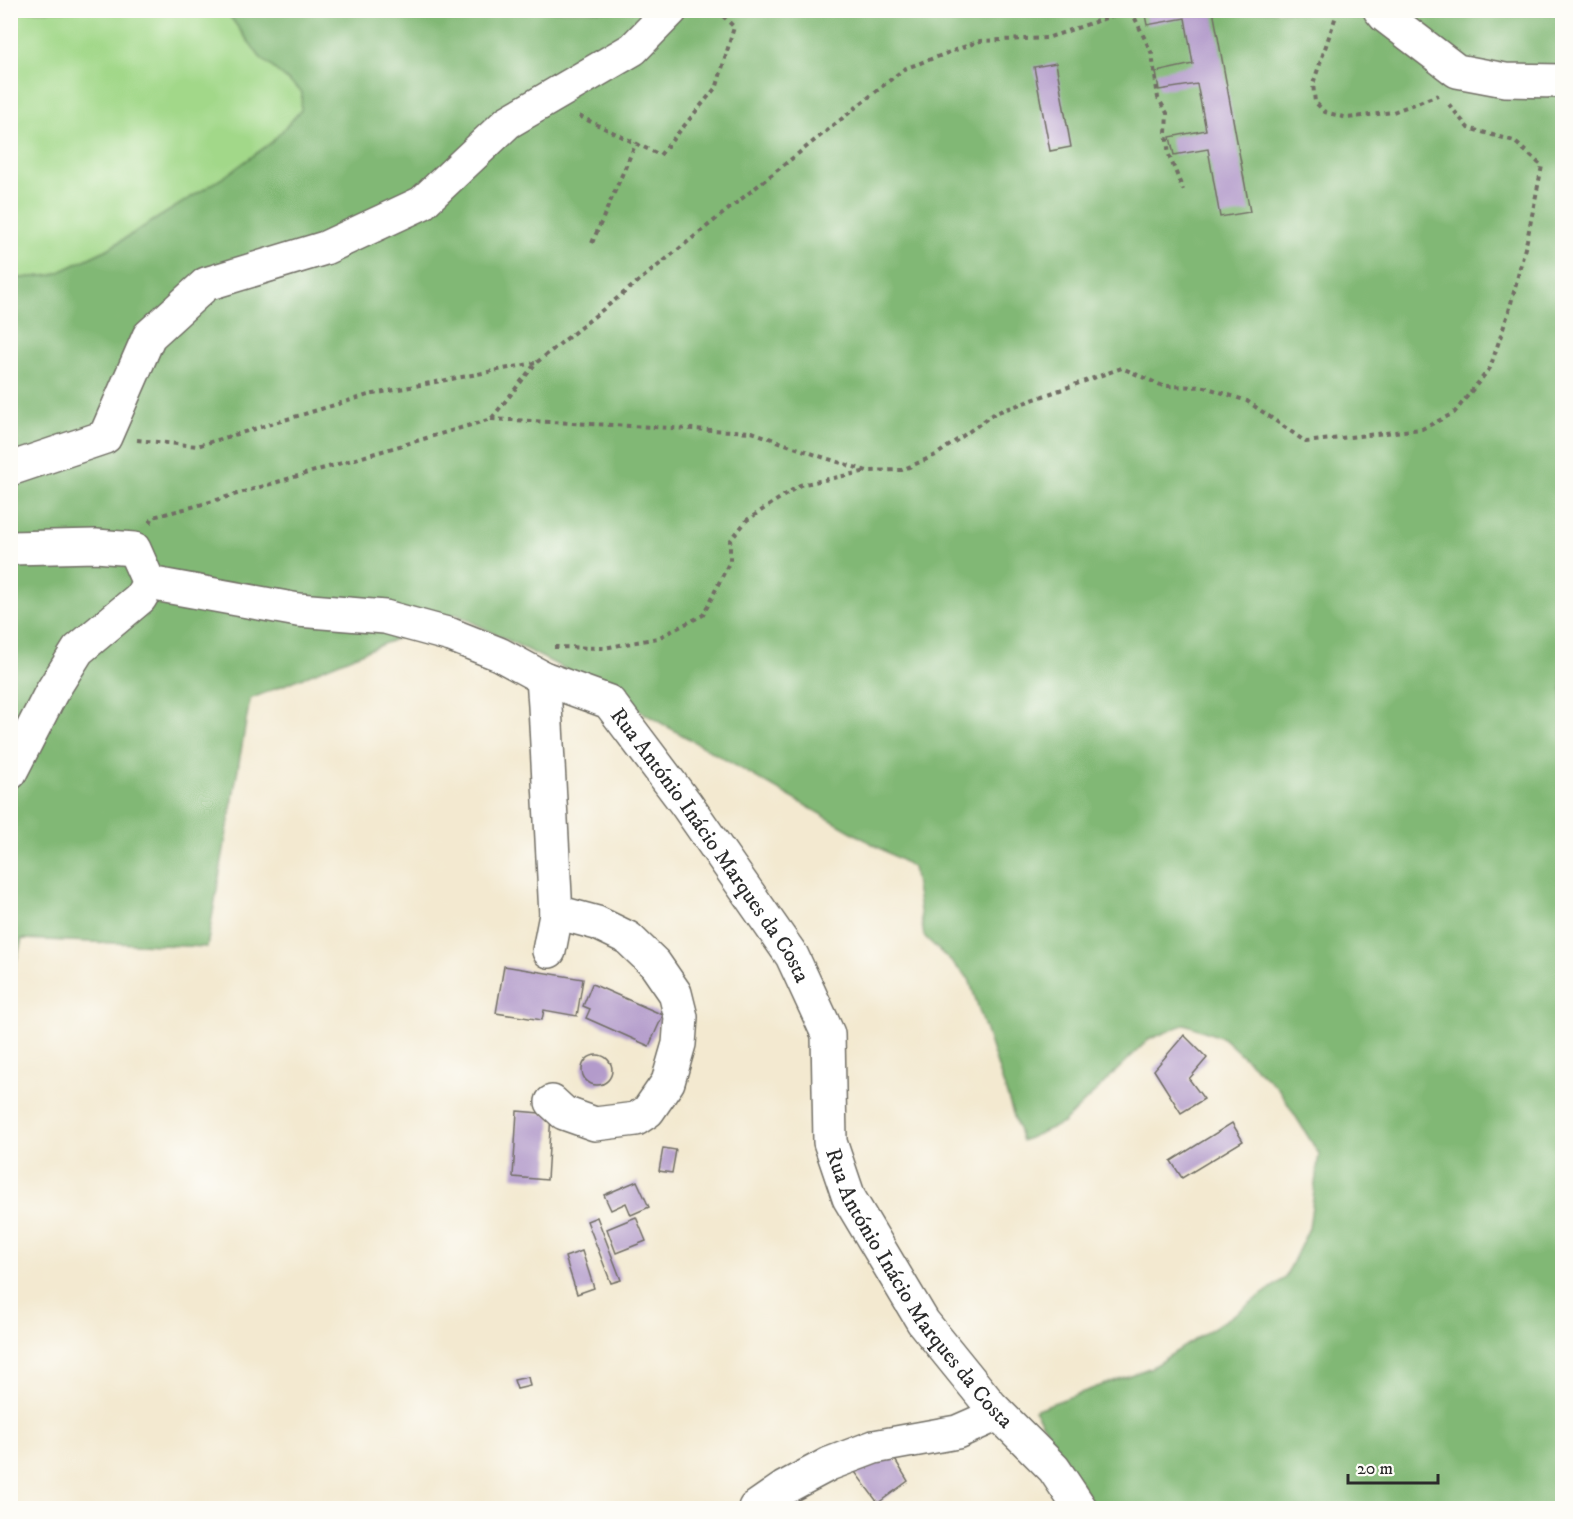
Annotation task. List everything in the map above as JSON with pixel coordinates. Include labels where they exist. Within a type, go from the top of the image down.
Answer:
[{"type":"street","points":[[10,469],[105,437],[149,336],[207,284],[325,248],[422,203],[508,122],[633,49],[671,10]]},
{"type":"street","points":[[1380,10],[1457,71],[1505,80],[1563,81]]},
{"type":"street","points":[[10,548],[96,546],[134,549],[149,583],[140,598],[78,650],[51,693],[10,773]]},
{"type":"street","name":"Rua António Inácio Marques da Costa","points":[[149,583],[298,610],[385,617],[451,635],[499,654],[544,662],[609,702],[686,804],[792,956],[828,1034],[830,1142],[849,1198],[923,1322],[999,1414],[1054,1469],[1080,1509]]},
{"type":"street","points":[[544,662],[556,912],[549,951]]},
{"type":"street","points":[[552,1102],[564,1113],[595,1124],[636,1119],[648,1111],[668,1082],[679,1044],[681,1017],[675,993],[655,964],[628,938],[597,923],[556,912]]},
{"type":"street","points":[[755,1509],[784,1488],[829,1464],[874,1447],[957,1432],[999,1414]]},
{"type":"path","points":[[546,100],[660,155],[717,86],[734,27],[717,10]]},
{"type":"path","points":[[491,419],[536,363],[904,69],[980,41],[1047,38],[1131,10],[1152,54],[1158,98],[1167,112],[1166,133],[1169,155],[1183,190]]},
{"type":"path","points":[[544,662],[658,638],[703,615],[730,561],[730,541],[747,520],[800,485],[867,471],[902,470],[936,455],[995,413],[1122,368],[1162,386],[1205,387],[1247,401],[1306,442],[1422,429],[1454,413],[1490,368],[1509,311],[1542,166],[1514,141],[1468,128],[1440,94],[1393,112],[1347,118],[1325,112],[1315,102],[1313,84],[1338,10]]},
{"type":"path","points":[[592,243],[636,143]]},
{"type":"path","points":[[105,437],[197,446],[368,395],[536,363]]},
{"type":"path","points":[[134,549],[153,517],[491,419],[752,432],[867,471]]},
{"type":"green space","points":[[11,11],[226,11],[260,57],[302,92],[302,110],[272,142],[224,177],[108,249],[53,275],[11,279]]},
{"type":"green space","points":[[226,11],[1562,11],[1562,1508],[1095,1508],[1034,1410],[1152,1367],[1235,1314],[1285,1278],[1309,1228],[1319,1154],[1278,1088],[1223,1038],[1185,1024],[1148,1040],[1063,1123],[1022,1141],[969,979],[924,936],[913,867],[579,676],[456,614],[250,699],[207,947],[22,939],[11,982],[10,461],[18,453],[10,432],[11,279],[53,275],[108,249],[224,177],[272,142],[301,110],[302,92],[260,57]]},
{"type":"building","points":[[1144,10],[1213,10],[1250,212],[1220,217],[1208,149],[1174,155],[1170,137],[1206,130],[1197,84],[1159,90],[1156,72],[1193,64],[1185,18],[1147,25]]},
{"type":"building","points":[[1056,63],[1071,147],[1050,151],[1034,67]]},
{"type":"building","points":[[504,966],[583,979],[577,1016],[544,1010],[542,1020],[496,1013]]},
{"type":"building","points":[[592,984],[663,1015],[649,1046],[586,1018],[590,1009],[583,1006]]},
{"type":"building","points":[[1184,1035],[1207,1058],[1189,1079],[1204,1099],[1181,1113],[1154,1070]]},
{"type":"building","points":[[597,1055],[603,1056],[611,1064],[611,1076],[603,1084],[597,1085],[591,1084],[583,1076],[582,1070],[583,1064],[591,1056]]},
{"type":"building","points":[[517,1111],[551,1114],[547,1180],[513,1177]]},
{"type":"building","points":[[1232,1123],[1243,1141],[1182,1178],[1171,1161]]},
{"type":"building","points":[[663,1148],[676,1150],[672,1173],[659,1171]]},
{"type":"building","points":[[637,1181],[649,1207],[631,1215],[626,1203],[611,1210],[604,1195]]},
{"type":"building","points":[[597,1217],[621,1280],[611,1283],[587,1221]]},
{"type":"building","points":[[636,1217],[646,1241],[616,1253],[607,1229]]},
{"type":"building","points":[[582,1251],[594,1288],[577,1294],[565,1257]]},
{"type":"building","points":[[528,1377],[530,1386],[517,1389],[514,1380]]},
{"type":"building","points":[[888,1448],[908,1481],[878,1503],[855,1472]]}]
